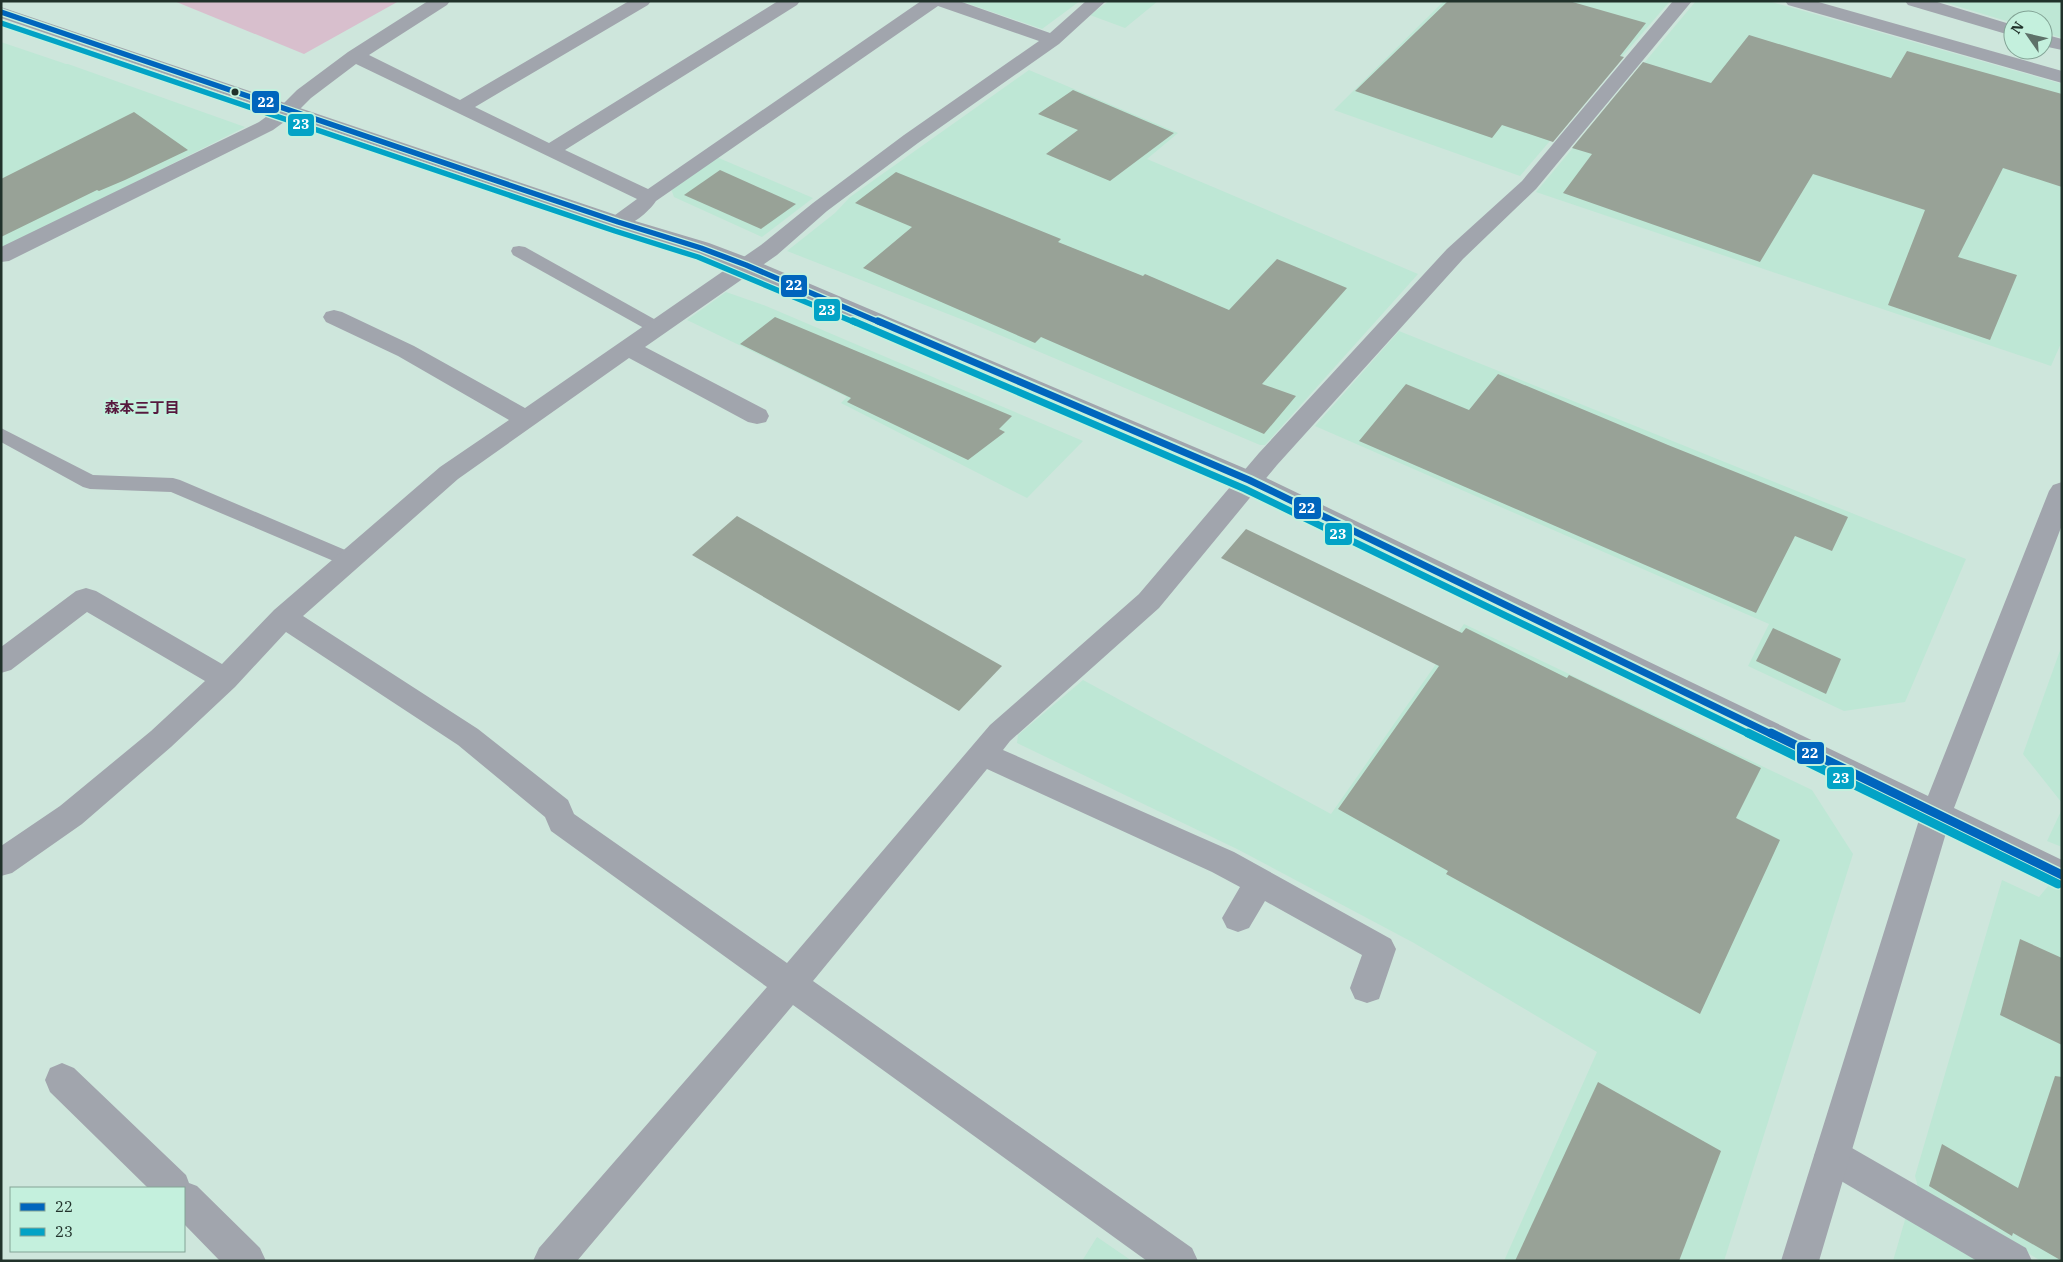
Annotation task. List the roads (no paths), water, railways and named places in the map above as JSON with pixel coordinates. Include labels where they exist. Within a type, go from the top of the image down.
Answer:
[{"type":"street","points":[[1,256],[266,126],[288,110],[304,94],[355,56],[441,1]]},
{"type":"street","points":[[462,107],[642,1]]},
{"type":"street","points":[[550,151],[791,1]]},
{"type":"street","points":[[618,222],[643,205],[649,197],[933,1]]},
{"type":"street","points":[[940,1],[1053,40]]},
{"type":"street","points":[[1,863],[95,796],[161,739],[225,679],[284,618],[449,473],[785,238],[820,207],[910,139],[1053,40],[1097,1]]},
{"type":"street","points":[[552,1261],[791,983],[1000,734],[1149,601],[1249,480],[1455,254],[1529,185],[1683,1]]},
{"type":"street","points":[[1794,1],[2062,76]]},
{"type":"street","points":[[1914,1],[2003,28]]},
{"type":"street","points":[[1,12],[618,222],[701,248],[746,265],[1249,480],[2062,875]]},
{"type":"street","points":[[355,56],[649,197]]},
{"type":"street","points":[[334,317],[406,351],[526,419]]},
{"type":"street","points":[[628,348],[757,416]]},
{"type":"street","points":[[1800,1261],[1936,815],[2062,491]]},
{"type":"street","points":[[1,662],[86,598],[225,679]]},
{"type":"street","points":[[284,618],[468,737],[557,809],[562,822],[791,983],[1179,1261]]},
{"type":"street","points":[[983,754],[1223,862],[1380,949],[1367,988]]},
{"type":"street","points":[[1238,918],[1260,882]]},
{"type":"street","points":[[62,1080],[172,1187]]},
{"type":"street","points":[[1832,1156],[2013,1261]]},
{"type":"street","points":[[185,1200],[246,1261]]},
{"type":"lane","points":[[518,251],[657,328]]},
{"type":"lane","points":[[1,434],[90,482],[173,485],[350,560]]},
{"type":"district","name":"森本三丁目","points":[[142,408]]}]
